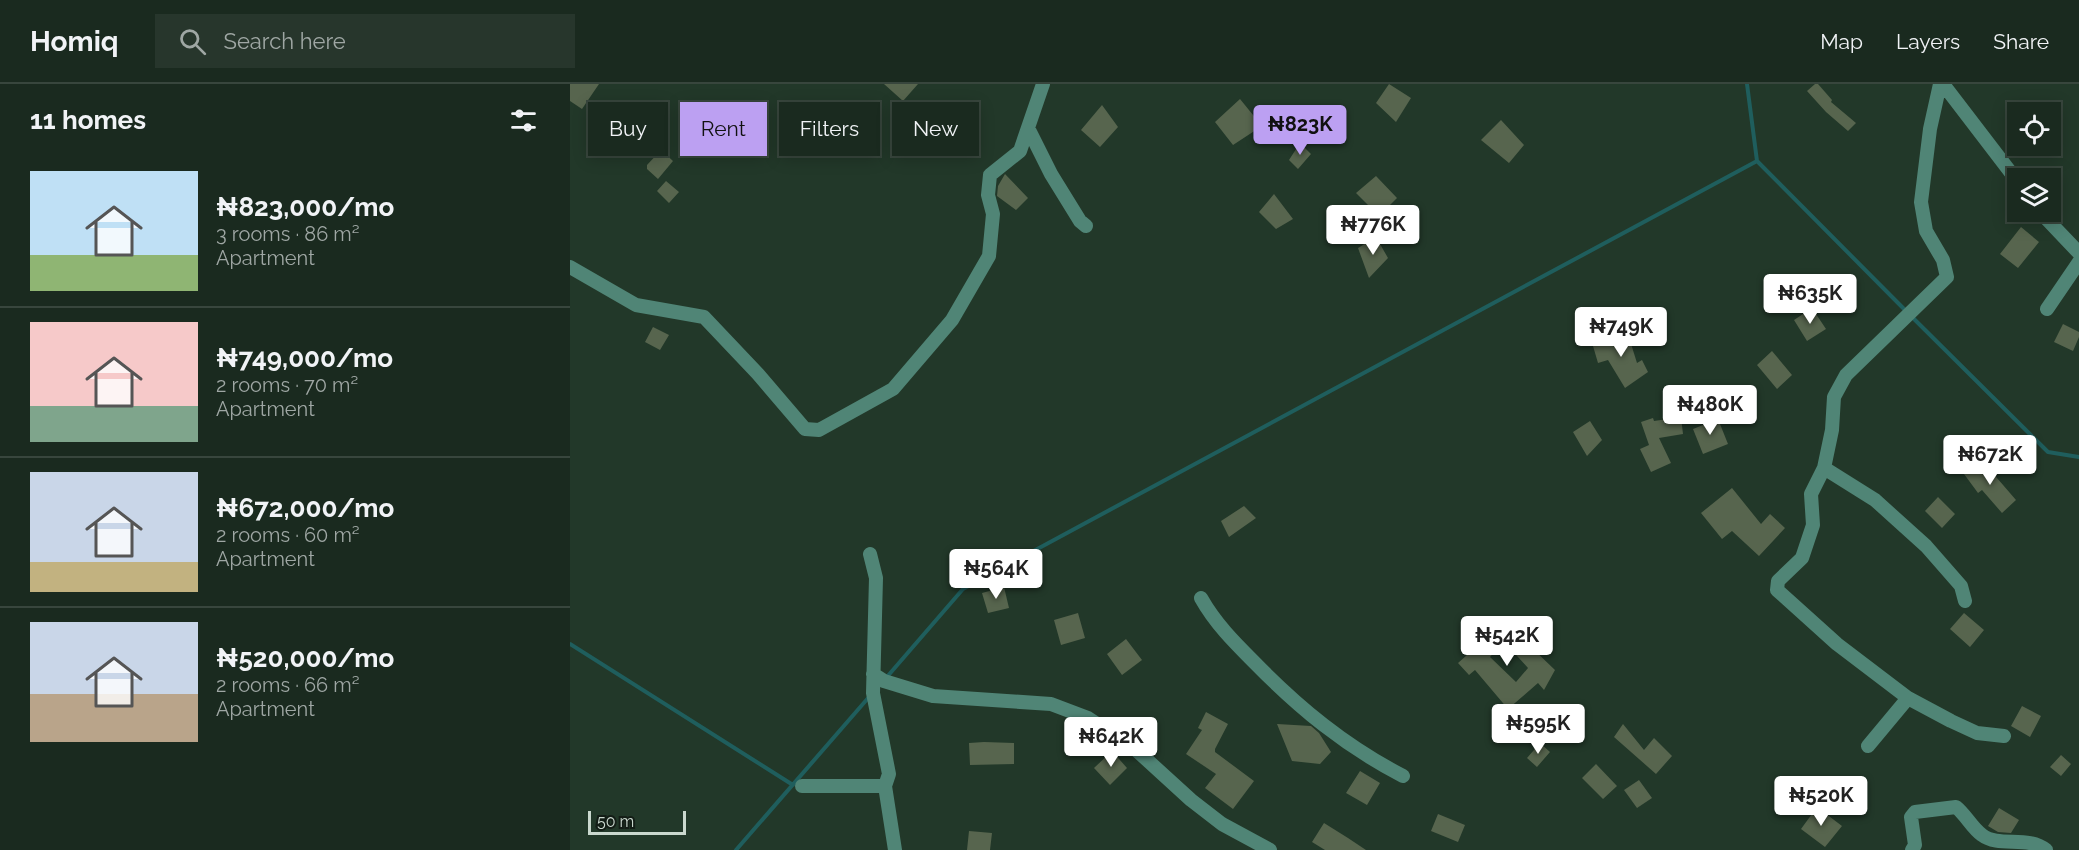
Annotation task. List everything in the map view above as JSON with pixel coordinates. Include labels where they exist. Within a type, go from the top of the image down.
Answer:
[{"type":"street","points":[[570,267],[636,305],[704,318],[758,374],[805,429],[819,430],[893,389],[952,320],[989,256],[993,214],[987,195],[990,175],[1020,151],[1043,84]]},
{"type":"street","points":[[1941,84],[2007,168]]},
{"type":"street","points":[[1941,84],[1930,129],[1921,202],[1926,231],[1943,260],[1947,278],[1846,375],[1834,397],[1832,430],[1824,468],[1811,495],[1813,525],[1802,558],[1778,580],[1777,590],[1837,644],[1908,698],[1977,733],[2004,736]]},
{"type":"street","points":[[1028,128],[1051,174],[1086,226]]},
{"type":"street","points":[[2050,222],[2079,253]]},
{"type":"street","points":[[2047,309],[2079,262]]},
{"type":"street","points":[[1824,468],[1875,500],[1926,546],[1961,586],[1965,601]]},
{"type":"street","points":[[870,554],[876,578],[873,693],[889,774],[885,786],[895,850]]},
{"type":"street","points":[[1201,598],[1226,634],[1290,699],[1332,733],[1370,759],[1402,776]]},
{"type":"street","points":[[873,674],[884,681],[933,696],[1051,704],[1088,717],[1134,748],[1191,800],[1222,824],[1270,850]]},
{"type":"street","points":[[1868,746],[1908,698]]},
{"type":"street","points":[[802,786],[885,786]]},
{"type":"street","points":[[1912,850],[1915,845],[1911,817],[1915,812],[1956,807],[1965,814],[1982,835],[1993,840],[2039,844],[2046,850]]},
{"type":"building","points":[[570,84],[599,84],[582,109],[570,101]]},
{"type":"building","points":[[884,84],[918,84],[903,101]]},
{"type":"building","points":[[1389,84],[1411,98],[1396,122],[1376,103]]},
{"type":"building","points":[[1818,84],[1832,100],[1831,102],[1856,123],[1848,131],[1807,91]]},
{"type":"building","points":[[1240,99],[1262,126],[1233,145],[1215,122]]},
{"type":"building","points":[[1102,105],[1118,127],[1100,147],[1081,130]]},
{"type":"building","points":[[1501,120],[1524,145],[1509,163],[1481,140]]},
{"type":"building","points":[[1300,143],[1311,154],[1298,169],[1289,160]]},
{"type":"building","points":[[655,156],[668,156],[673,161],[658,179],[647,169],[647,165]]},
{"type":"building","points":[[1005,174],[1028,198],[1016,210],[997,196],[998,186]]},
{"type":"building","points":[[1376,176],[1397,198],[1379,216],[1356,193]]},
{"type":"building","points":[[666,181],[679,192],[669,203],[657,191]]},
{"type":"building","points":[[1274,194],[1293,219],[1276,229],[1259,212]]},
{"type":"building","points":[[2021,227],[2039,242],[2018,268],[2000,254]]},
{"type":"building","points":[[1376,237],[1388,258],[1369,278],[1358,248]]},
{"type":"building","points":[[1812,308],[1826,329],[1807,341],[1794,320]]},
{"type":"building","points":[[2063,324],[2079,332],[2073,351],[2054,342]]},
{"type":"building","points":[[653,327],[669,335],[660,350],[645,342]]},
{"type":"building","points":[[1627,331],[1637,363],[1642,360],[1648,372],[1625,388],[1608,360],[1598,363],[1593,346]]},
{"type":"building","points":[[1772,351],[1792,375],[1777,389],[1757,365]]},
{"type":"building","points":[[1681,417],[1683,434],[1659,438],[1671,463],[1651,472],[1640,449],[1649,445],[1641,422],[1653,418],[1654,421]]},
{"type":"building","points":[[1718,419],[1728,444],[1703,454],[1693,429]]},
{"type":"building","points":[[1590,421],[1602,440],[1587,456],[1573,432]]},
{"type":"building","points":[[1984,459],[2016,500],[2002,513],[1982,490],[1978,493],[1964,474]]},
{"type":"building","points":[[1732,488],[1761,524],[1770,514],[1785,528],[1759,556],[1732,531],[1722,539],[1701,513]]},
{"type":"building","points":[[1938,497],[1955,514],[1942,528],[1925,511]]},
{"type":"building","points":[[1244,506],[1256,518],[1229,537],[1221,521]]},
{"type":"building","points":[[1004,587],[1009,608],[988,613],[982,593]]},
{"type":"building","points":[[1078,613],[1085,638],[1061,645],[1054,620]]},
{"type":"building","points":[[1964,613],[1984,630],[1970,647],[1950,629]]},
{"type":"building","points":[[1476,630],[1503,642],[1490,657],[1516,682],[1528,668],[1507,645],[1522,631],[1533,643],[1530,646],[1555,670],[1544,690],[1538,683],[1508,709],[1475,670],[1469,675],[1458,663],[1475,648],[1470,641]]},
{"type":"building","points":[[1126,639],[1142,660],[1122,675],[1107,654]]},
{"type":"building","points":[[2022,706],[2041,716],[2030,737],[2011,726]]},
{"type":"building","points":[[1206,712],[1228,724],[1215,752],[1254,781],[1233,809],[1205,788],[1216,774],[1186,754],[1202,730],[1198,728]]},
{"type":"building","points":[[1277,724],[1311,726],[1319,733],[1331,752],[1320,764],[1292,761]]},
{"type":"building","points":[[1623,724],[1644,750],[1654,738],[1672,756],[1656,774],[1614,737]]},
{"type":"building","points":[[969,743],[1014,743],[1014,764],[970,765]]},
{"type":"building","points":[[1540,743],[1550,752],[1537,767],[1527,758]]},
{"type":"building","points":[[1112,751],[1127,768],[1110,785],[1094,768]]},
{"type":"building","points":[[2061,755],[2071,764],[2061,776],[2050,767]]},
{"type":"building","points":[[1596,764],[1617,786],[1603,799],[1582,778]]},
{"type":"building","points":[[1360,771],[1380,783],[1367,805],[1346,793]]},
{"type":"building","points":[[1639,780],[1652,798],[1637,808],[1624,790]]},
{"type":"building","points":[[1817,807],[1842,826],[1825,847],[1801,829]]},
{"type":"building","points":[[1999,808],[2019,820],[2011,833],[1998,832],[1988,826]]},
{"type":"building","points":[[1438,814],[1465,825],[1458,842],[1431,831]]},
{"type":"building","points":[[1324,823],[1366,850],[1325,850],[1312,842]]},
{"type":"building","points":[[969,831],[992,833],[990,850],[967,850]]},
{"type":"waterway","points":[[886,678],[963,589],[1757,161],[1747,84]]},
{"type":"waterway","points":[[1757,161],[1906,311]]},
{"type":"waterway","points":[[1912,317],[2048,452],[2079,457]]},
{"type":"waterway","points":[[570,644],[793,785]]},
{"type":"waterway","points":[[736,850],[869,697]]}]
